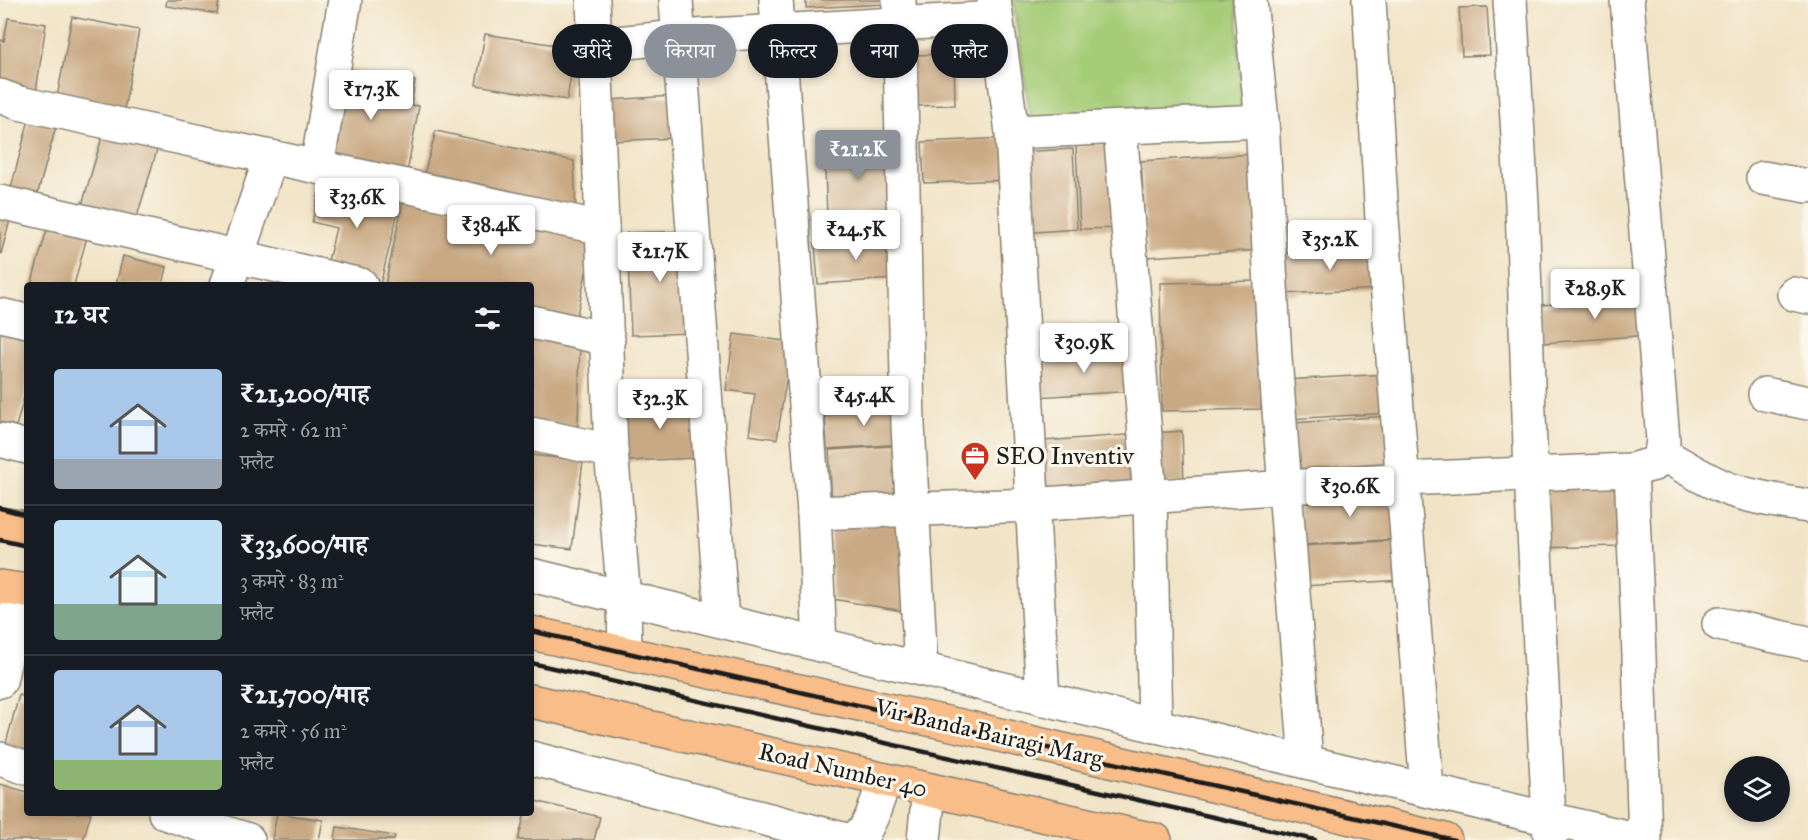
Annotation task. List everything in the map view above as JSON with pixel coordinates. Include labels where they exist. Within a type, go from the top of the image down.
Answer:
[{"type":"main road","points":[[0,524],[24,528]]},
{"type":"main road","name":"Vir Banda Bairagi Marg","points":[[534,634],[981,731],[1446,840]]},
{"type":"main road","name":"Road Number 40","points":[[534,702],[929,790],[1058,830],[1155,840]]},
{"type":"street","points":[[317,167],[345,0]]},
{"type":"street","points":[[593,0],[595,24]]},
{"type":"street","points":[[676,0],[677,24]]},
{"type":"street","points":[[1250,0],[1262,121],[1275,358],[1306,762]]},
{"type":"street","points":[[1369,0],[1382,219],[1427,789]]},
{"type":"street","points":[[1510,0],[1522,204],[1530,475],[1551,829]]},
{"type":"street","points":[[814,513],[1030,505],[1076,500],[1286,489],[1402,479],[1631,470],[1653,464],[1661,453],[1663,440],[1627,0]]},
{"type":"street","points":[[736,25],[777,16],[995,9],[1012,132],[1042,699]]},
{"type":"street","points":[[900,11],[908,425],[921,669]]},
{"type":"street","points":[[777,16],[814,513],[820,645]]},
{"type":"street","points":[[597,78],[611,452],[624,598],[625,653]]},
{"type":"street","points":[[681,78],[722,620]]},
{"type":"street","points":[[0,96],[19,103],[602,228]]},
{"type":"street","points":[[1012,132],[1262,121]]},
{"type":"street","points":[[1120,128],[1150,497],[1155,726]]},
{"type":"street","points":[[231,271],[271,157]]},
{"type":"street","points":[[1763,178],[1808,186]]},
{"type":"street","points":[[0,202],[231,271],[333,282]]},
{"type":"street","points":[[0,315],[24,320]]},
{"type":"street","points":[[534,323],[608,339]]},
{"type":"street","points":[[1765,394],[1808,403]]},
{"type":"street","points":[[534,435],[611,452]]},
{"type":"street","points":[[0,440],[24,446]]},
{"type":"street","points":[[1661,453],[1714,483],[1730,489],[1753,497],[1808,506]]},
{"type":"street","points":[[1631,470],[1645,840]]},
{"type":"street","points":[[534,576],[1155,726],[1427,789],[1551,829],[1639,840]]},
{"type":"street","points":[[0,681],[20,625],[16,590]]},
{"type":"street","points":[[1719,624],[1808,643]]},
{"type":"street","points":[[0,759],[24,767]]},
{"type":"street","points":[[534,759],[846,840]]},
{"type":"street","points":[[851,840],[864,832],[885,780]]},
{"type":"street","points":[[924,840],[929,790]]},
{"type":"street","points":[[174,816],[248,840]]},
{"type":"green space","points":[[1013,0],[1237,0],[1242,131],[1031,122]]},
{"type":"building","points":[[167,0],[219,0],[217,14],[166,6]]},
{"type":"building","points":[[806,0],[887,0],[887,4],[806,8]]},
{"type":"building","points":[[1487,7],[1490,55],[1462,56],[1459,8]]},
{"type":"building","points":[[72,17],[139,30],[123,115],[56,103]]},
{"type":"building","points":[[8,18],[46,24],[36,92],[0,86],[0,40],[4,41]]},
{"type":"building","points":[[485,34],[552,44],[552,78],[570,78],[567,100],[476,85]]},
{"type":"building","points":[[931,54],[931,78],[954,78],[955,105],[909,106],[908,78],[919,78],[919,55]]},
{"type":"building","points":[[337,67],[415,81],[411,105],[419,106],[407,173],[320,157]]},
{"type":"building","points":[[673,96],[675,138],[611,141],[609,100]]},
{"type":"building","points":[[31,112],[58,119],[34,207],[8,199]]},
{"type":"building","points":[[105,127],[159,143],[133,230],[79,215]]},
{"type":"building","points":[[436,131],[574,161],[576,211],[423,178]]},
{"type":"building","points":[[1007,138],[1009,180],[924,183],[922,142]]},
{"type":"building","points":[[1118,144],[1122,228],[1080,229],[1076,146]]},
{"type":"building","points":[[889,147],[893,211],[827,214],[824,150]]},
{"type":"building","points":[[1073,149],[1077,229],[1022,233],[1017,152]]},
{"type":"building","points":[[1255,154],[1261,250],[1147,257],[1141,161]]},
{"type":"building","points":[[323,176],[402,196],[381,282],[358,282],[325,273],[336,228],[312,222]]},
{"type":"building","points":[[404,197],[594,236],[574,328],[534,320],[534,282],[386,282]]},
{"type":"building","points":[[0,209],[12,212],[1,254],[0,254]]},
{"type":"building","points":[[50,219],[89,229],[75,282],[32,282]]},
{"type":"building","points":[[690,231],[694,333],[631,335],[627,233]]},
{"type":"building","points":[[893,238],[896,279],[818,284],[815,243]]},
{"type":"building","points":[[1379,249],[1381,289],[1282,294],[1280,253]]},
{"type":"building","points":[[123,256],[167,267],[164,282],[117,282]]},
{"type":"building","points":[[1258,281],[1261,409],[1162,411],[1160,283]]},
{"type":"building","points":[[1648,298],[1650,335],[1543,343],[1541,305]]},
{"type":"building","points":[[0,327],[24,333],[24,398],[16,426],[0,422]]},
{"type":"building","points":[[534,329],[580,337],[578,426],[534,425]]},
{"type":"building","points":[[734,334],[792,342],[777,439],[749,435],[755,394],[726,390]]},
{"type":"building","points":[[1133,350],[1136,391],[1035,397],[1032,356]]},
{"type":"building","points":[[1388,374],[1391,413],[1288,419],[1285,380]]},
{"type":"building","points":[[693,398],[696,458],[628,461],[625,401]]},
{"type":"building","points":[[901,405],[903,444],[827,449],[825,409]]},
{"type":"building","points":[[1387,416],[1391,471],[1296,477],[1293,423]]},
{"type":"building","points":[[1182,431],[1184,482],[1155,484],[1152,433]]},
{"type":"building","points":[[1141,434],[1145,490],[1047,496],[1043,441]]},
{"type":"building","points":[[906,445],[909,499],[832,504],[829,450]]},
{"type":"building","points":[[534,455],[583,461],[572,549],[534,544]]},
{"type":"building","points":[[1619,487],[1621,546],[1537,548],[1535,490]]},
{"type":"building","points":[[1399,490],[1402,539],[1300,545],[1297,496]]},
{"type":"building","points":[[910,518],[915,613],[833,599],[830,520]]},
{"type":"building","points":[[1402,540],[1404,580],[1303,586],[1301,546]]},
{"type":"building","points":[[19,695],[24,696],[24,752],[5,747]]},
{"type":"building","points":[[0,784],[24,791],[24,816],[90,816],[83,840],[0,840]]},
{"type":"building","points":[[534,801],[600,817],[594,840],[518,840],[524,816],[534,816]]},
{"type":"building","points":[[276,816],[323,820],[319,840],[272,840]]},
{"type":"building","points":[[337,827],[395,836],[394,840],[335,840]]},
{"type":"railway","points":[[0,508],[24,514]]},
{"type":"railway","points":[[0,540],[24,545]]},
{"type":"railway","points":[[534,632],[1454,840]]},
{"type":"railway","points":[[534,664],[1315,840]]},
{"type":"place","name":"SEO Inventiv","points":[[975,482]]}]
